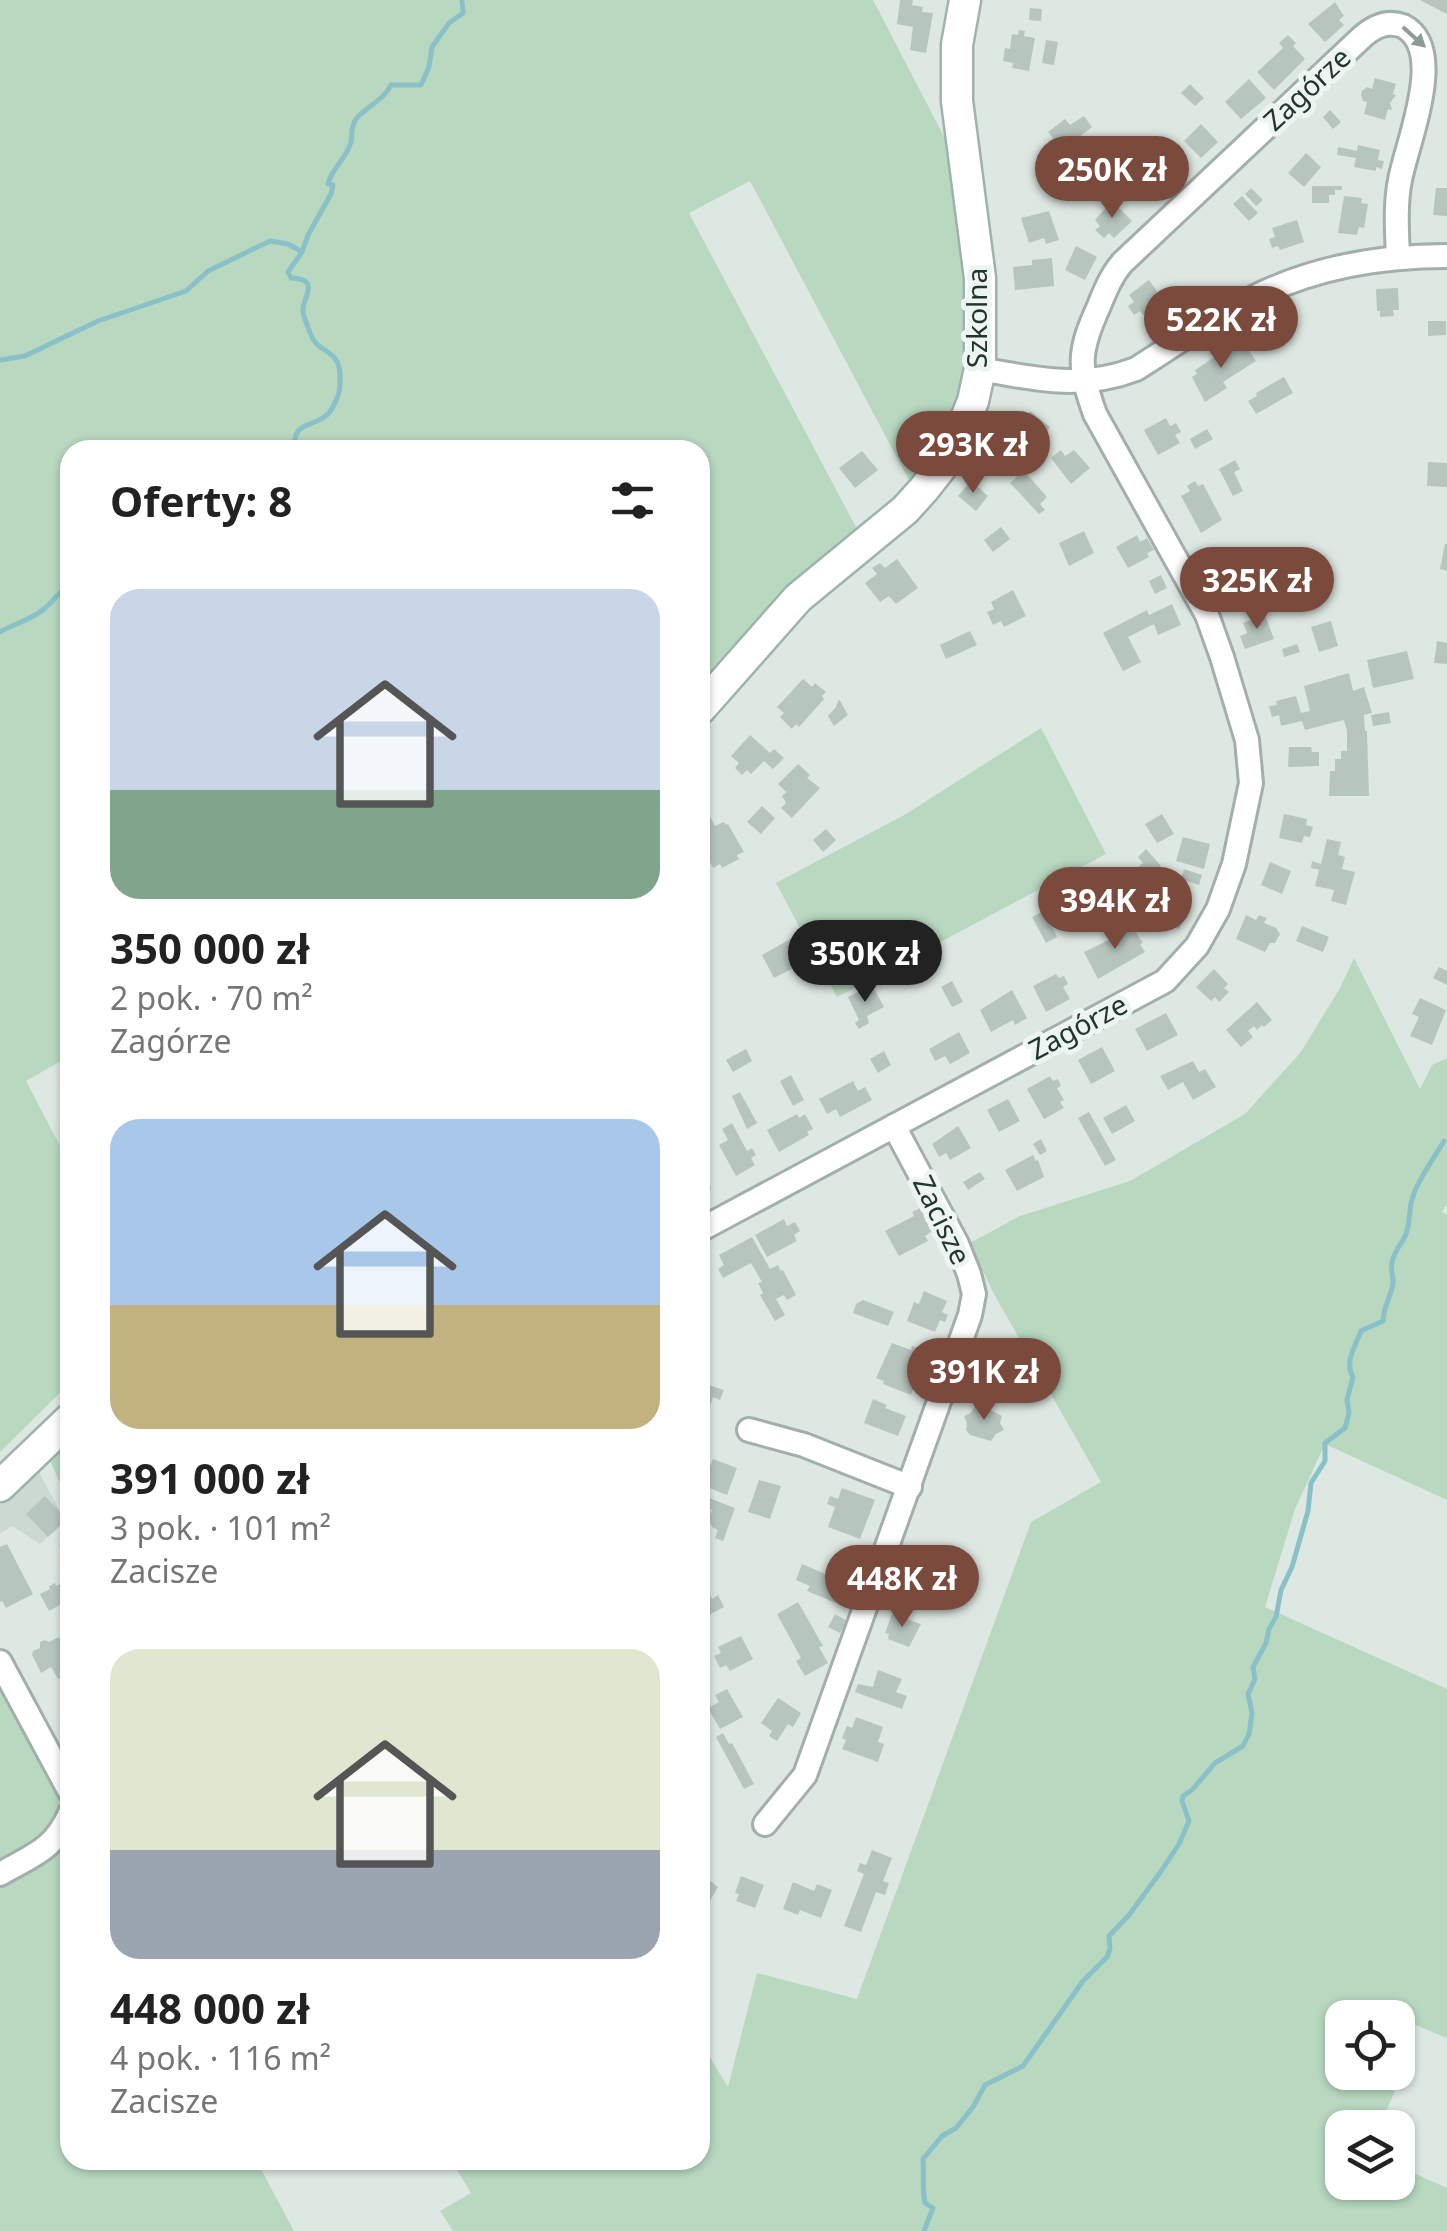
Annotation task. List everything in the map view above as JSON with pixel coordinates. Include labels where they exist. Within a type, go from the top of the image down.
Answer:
[{"type":"street","name":"Szkolna","points":[[710,698],[798,598],[905,510],[924,489],[946,461],[973,401],[980,369],[980,278],[957,101],[957,45],[965,0]]},
{"type":"street","name":"Zagórze","points":[[710,1225],[1165,981],[1197,946],[1218,909],[1234,864],[1251,783],[1247,740],[1207,614],[1095,414],[1083,380],[1082,353],[1087,333],[1114,272],[1361,38],[1384,24],[1410,29],[1428,50],[1432,65],[1424,106],[1400,182],[1398,258]]},
{"type":"street","points":[[980,369],[1063,383],[1120,375],[1136,369],[1236,306],[1289,282],[1345,265],[1447,256]]},
{"type":"street","name":"Zacisze","points":[[765,1824],[806,1775],[970,1316],[974,1294],[957,1244],[894,1126]]},
{"type":"street","points":[[0,1486],[60,1429]]},
{"type":"street","points":[[749,1430],[804,1445],[910,1488]]},
{"type":"street","points":[[0,1662],[60,1773]]},
{"type":"street","points":[[0,1874],[52,1844],[60,1834]]},
{"type":"shaded area","points":[[38,1470],[60,1512],[60,1526],[40,1544],[12,1526],[0,1534],[0,1505]]},
{"type":"green space","points":[[0,0],[873,0],[951,150],[969,301],[969,381],[944,447],[920,482],[893,510],[886,504],[911,484],[750,181],[689,213],[856,527],[875,513],[880,519],[795,588],[710,684],[710,440],[60,440],[60,1062],[26,1081],[60,1146],[60,1393],[0,1452]]},
{"type":"green space","points":[[1041,728],[1106,854],[837,997],[776,883],[906,814]]},
{"type":"green space","points":[[1354,958],[1420,1089],[1432,1065],[1447,1058],[1447,1207],[1442,1212],[1447,1215],[1447,1500],[1325,1444],[1295,1509],[1265,1607],[1447,1689],[1447,2038],[1415,2025],[1415,2000],[1325,2000],[1325,2090],[1395,2091],[1387,2110],[1325,2110],[1325,2200],[1415,2200],[1415,2174],[1447,2188],[1447,2231],[453,2231],[440,2211],[471,2193],[457,2170],[710,2170],[710,2057],[728,2087],[757,1973],[857,1999],[1031,1522],[1101,1482],[994,1294],[970,1243],[1020,1216],[1130,1181],[1245,1114],[1301,1052]]},
{"type":"green space","points":[[60,1442],[60,1483],[47,1454]]},
{"type":"green space","points":[[0,1687],[50,1768],[60,1763],[60,2170],[261,2170],[294,2231],[0,2231]]},
{"type":"building","points":[[900,0],[913,0],[912,5],[923,7],[922,12],[933,13],[926,53],[910,50],[913,27],[897,24]]},
{"type":"building","points":[[1420,0],[1447,0],[1447,14],[1439,10]]},
{"type":"building","points":[[1335,2],[1344,16],[1339,20],[1344,25],[1325,42],[1308,24]]},
{"type":"building","points":[[1030,8],[1042,9],[1041,21],[1029,20]]},
{"type":"building","points":[[1019,30],[1025,31],[1024,36],[1035,38],[1029,71],[1012,68],[1013,63],[1003,61],[1012,34],[1018,35]]},
{"type":"building","points":[[1288,35],[1305,59],[1274,90],[1257,72],[1283,48],[1279,43]]},
{"type":"building","points":[[1046,40],[1058,42],[1054,65],[1042,63]]},
{"type":"building","points":[[1375,78],[1396,84],[1396,95],[1390,103],[1392,110],[1388,109],[1385,120],[1364,114],[1367,102],[1363,101],[1362,91],[1372,89]]},
{"type":"building","points":[[1249,79],[1266,98],[1241,119],[1225,102]]},
{"type":"building","points":[[1190,84],[1204,98],[1195,106],[1181,93]]},
{"type":"building","points":[[1330,110],[1341,122],[1333,129],[1323,117]]},
{"type":"building","points":[[1084,116],[1092,127],[1062,150],[1058,145],[1053,149],[1048,142],[1053,138],[1048,132],[1065,119],[1070,125]]},
{"type":"building","points":[[1201,124],[1218,142],[1201,158],[1184,141]]},
{"type":"building","points":[[1358,145],[1380,150],[1378,160],[1384,161],[1382,169],[1354,167],[1356,158],[1337,155],[1338,147],[1357,151]]},
{"type":"building","points":[[1306,153],[1321,167],[1304,187],[1288,173]]},
{"type":"building","points":[[1086,172],[1097,183],[1078,200],[1068,188]]},
{"type":"building","points":[[1312,186],[1342,186],[1342,190],[1329,195],[1329,203],[1312,203]]},
{"type":"building","points":[[1251,188],[1263,200],[1256,206],[1245,194]]},
{"type":"building","points":[[1436,188],[1447,188],[1447,216],[1433,215]]},
{"type":"building","points":[[1242,196],[1258,213],[1249,221],[1233,204]]},
{"type":"building","points":[[1344,196],[1362,198],[1361,203],[1368,204],[1364,228],[1359,227],[1357,235],[1338,233]]},
{"type":"building","points":[[1112,201],[1132,221],[1114,238],[1109,233],[1104,238],[1095,230],[1100,226],[1095,220]]},
{"type":"building","points":[[1049,211],[1059,240],[1046,244],[1044,238],[1029,243],[1021,218]]},
{"type":"building","points":[[1297,220],[1304,242],[1280,250],[1278,246],[1272,248],[1272,228]]},
{"type":"building","points":[[1076,246],[1097,257],[1085,280],[1065,270]]},
{"type":"building","points":[[1052,258],[1054,286],[1015,290],[1013,267]]},
{"type":"building","points":[[1149,280],[1163,300],[1143,315],[1140,311],[1134,315],[1128,306],[1134,302],[1129,295]]},
{"type":"building","points":[[1398,288],[1399,310],[1393,310],[1394,316],[1380,317],[1376,289]]},
{"type":"building","points":[[1428,321],[1446,321],[1446,335],[1428,336]]},
{"type":"building","points":[[1236,343],[1241,350],[1246,346],[1256,361],[1223,382],[1227,388],[1205,402],[1192,377],[1197,374],[1195,370]]},
{"type":"building","points":[[1284,377],[1293,393],[1256,414],[1248,401]]},
{"type":"building","points":[[1022,411],[1027,416],[1030,411],[1050,427],[1034,446],[1012,427]]},
{"type":"building","points":[[1166,418],[1170,426],[1176,423],[1181,432],[1175,435],[1180,443],[1158,455],[1144,430]]},
{"type":"building","points":[[1207,429],[1213,439],[1195,449],[1190,439]]},
{"type":"building","points":[[1061,450],[1065,456],[1074,450],[1090,468],[1071,484],[1051,458]]},
{"type":"building","points":[[862,451],[878,470],[855,488],[839,468]]},
{"type":"building","points":[[1235,460],[1240,469],[1234,472],[1243,491],[1233,496],[1219,469]]},
{"type":"building","points":[[1428,462],[1447,463],[1447,487],[1427,486]]},
{"type":"building","points":[[1024,471],[1047,497],[1040,504],[1045,510],[1039,514],[1010,483]]},
{"type":"building","points":[[971,481],[988,496],[976,511],[958,496]]},
{"type":"building","points":[[1195,481],[1198,486],[1203,484],[1222,520],[1201,533],[1181,496],[1190,491],[1187,486]]},
{"type":"building","points":[[1001,527],[1010,539],[993,552],[984,540]]},
{"type":"building","points":[[1084,531],[1094,553],[1069,566],[1059,543]]},
{"type":"building","points":[[1137,535],[1140,542],[1147,538],[1154,550],[1128,568],[1116,547]]},
{"type":"building","points":[[1447,544],[1447,571],[1440,569]]},
{"type":"building","points":[[897,559],[918,588],[896,604],[889,596],[880,602],[865,583],[877,574],[872,568],[880,563],[885,568]]},
{"type":"building","points":[[1161,575],[1167,588],[1155,594],[1149,581]]},
{"type":"building","points":[[1013,590],[1026,616],[1004,627],[1001,621],[993,625],[987,612],[994,609],[991,602]]},
{"type":"building","points":[[1172,604],[1181,625],[1158,635],[1154,624],[1128,637],[1141,662],[1123,671],[1103,633],[1147,610],[1149,615]]},
{"type":"building","points":[[1265,615],[1274,639],[1245,649],[1240,636],[1247,633],[1243,623]]},
{"type":"building","points":[[1331,621],[1338,646],[1319,652],[1311,627]]},
{"type":"building","points":[[970,631],[977,645],[946,659],[940,645]]},
{"type":"building","points":[[1437,641],[1447,643],[1447,664],[1434,663]]},
{"type":"building","points":[[1297,644],[1300,652],[1284,657],[1282,649]]},
{"type":"building","points":[[1407,651],[1414,679],[1373,688],[1367,660]]},
{"type":"building","points":[[1349,673],[1353,691],[1364,687],[1372,713],[1364,715],[1369,796],[1329,796],[1330,771],[1335,771],[1335,759],[1341,759],[1341,751],[1347,751],[1344,720],[1305,730],[1302,721],[1281,726],[1279,715],[1272,717],[1269,706],[1296,696],[1301,713],[1310,711],[1304,686]]},
{"type":"building","points":[[803,679],[826,692],[799,727],[796,724],[792,729],[780,717],[784,713],[777,707]]},
{"type":"building","points":[[839,699],[848,715],[834,726],[828,716]]},
{"type":"building","points":[[1389,712],[1391,723],[1373,726],[1371,715]]},
{"type":"building","points":[[750,735],[770,753],[774,749],[784,758],[773,769],[764,761],[751,774],[747,770],[742,775],[735,768],[739,763],[731,756]]},
{"type":"building","points":[[1289,747],[1311,747],[1312,752],[1319,752],[1319,766],[1288,767]]},
{"type":"building","points":[[798,764],[820,788],[792,818],[781,808],[786,803],[782,796],[786,792],[778,784]]},
{"type":"building","points":[[762,806],[775,818],[761,834],[747,822]]},
{"type":"building","points":[[1162,814],[1174,834],[1157,843],[1145,824]]},
{"type":"building","points":[[1284,814],[1307,819],[1306,825],[1313,827],[1310,837],[1304,836],[1302,843],[1279,838]]},
{"type":"building","points":[[710,817],[715,826],[728,824],[744,852],[722,868],[720,864],[713,868]]},
{"type":"building","points":[[826,829],[836,840],[823,852],[813,840]]},
{"type":"building","points":[[1183,837],[1210,844],[1204,869],[1176,861]]},
{"type":"building","points":[[1327,839],[1341,842],[1338,855],[1345,857],[1342,869],[1355,872],[1346,905],[1331,901],[1334,890],[1315,886],[1319,870],[1311,868],[1312,861],[1321,864]]},
{"type":"building","points":[[1146,849],[1161,866],[1149,875],[1154,881],[1148,886],[1143,880],[1138,885],[1129,875],[1143,863],[1138,857]]},
{"type":"building","points":[[1270,862],[1291,871],[1282,894],[1261,885]]},
{"type":"building","points":[[1184,869],[1202,875],[1199,885],[1181,879]]},
{"type":"building","points":[[1165,900],[1189,910],[1179,929],[1156,918]]},
{"type":"building","points":[[1044,911],[1057,937],[1046,943],[1032,917]]},
{"type":"building","points":[[1246,915],[1256,920],[1259,915],[1267,918],[1264,923],[1280,934],[1265,952],[1236,939]]},
{"type":"building","points":[[1130,924],[1145,952],[1098,979],[1084,952],[1115,937],[1113,934]]},
{"type":"building","points":[[1302,926],[1329,937],[1323,952],[1296,941]]},
{"type":"building","points":[[796,936],[809,960],[774,978],[762,955]]},
{"type":"building","points":[[1439,967],[1447,971],[1447,985],[1433,978]]},
{"type":"building","points":[[1214,969],[1228,984],[1224,988],[1229,992],[1219,1002],[1215,997],[1211,1001],[1196,987]]},
{"type":"building","points":[[1056,974],[1059,978],[1064,976],[1068,984],[1063,987],[1070,999],[1046,1012],[1033,986]]},
{"type":"building","points":[[952,981],[963,1002],[952,1007],[941,987]]},
{"type":"building","points":[[872,985],[884,1007],[867,1016],[869,1023],[859,1029],[848,997]]},
{"type":"building","points":[[1012,990],[1027,1018],[1015,1025],[1013,1020],[991,1032],[980,1010]]},
{"type":"building","points":[[1420,998],[1446,1010],[1432,1045],[1410,1036],[1419,1017],[1412,1014]]},
{"type":"building","points":[[1257,1002],[1272,1020],[1264,1027],[1257,1030],[1254,1026],[1248,1031],[1253,1037],[1241,1047],[1226,1030]]},
{"type":"building","points":[[1166,1013],[1178,1035],[1147,1051],[1135,1029]]},
{"type":"building","points":[[959,1032],[970,1053],[950,1064],[945,1056],[935,1061],[929,1049]]},
{"type":"building","points":[[1102,1047],[1115,1071],[1091,1084],[1078,1060]]},
{"type":"building","points":[[746,1049],[752,1061],[733,1072],[726,1060]]},
{"type":"building","points":[[884,1051],[891,1065],[878,1073],[870,1059]]},
{"type":"building","points":[[1193,1061],[1199,1072],[1205,1069],[1216,1087],[1193,1100],[1183,1082],[1168,1090],[1160,1076]]},
{"type":"building","points":[[791,1075],[804,1100],[793,1106],[780,1081]]},
{"type":"building","points":[[1050,1076],[1053,1081],[1058,1079],[1064,1108],[1044,1119],[1027,1089]]},
{"type":"building","points":[[853,1081],[858,1091],[865,1087],[872,1100],[840,1117],[836,1109],[827,1114],[819,1099]]},
{"type":"building","points":[[740,1092],[757,1123],[747,1129],[732,1096]]},
{"type":"building","points":[[1008,1099],[1020,1121],[999,1132],[987,1110]]},
{"type":"building","points":[[1126,1105],[1135,1121],[1112,1134],[1103,1118]]},
{"type":"building","points":[[1089,1112],[1116,1160],[1105,1166],[1078,1118]]},
{"type":"building","points":[[797,1114],[799,1118],[805,1114],[813,1129],[779,1152],[767,1130]]},
{"type":"building","points":[[732,1123],[747,1151],[752,1148],[756,1155],[751,1158],[755,1165],[736,1176],[719,1145],[728,1140],[722,1129]]},
{"type":"building","points":[[958,1126],[971,1148],[950,1160],[946,1153],[939,1157],[932,1144]]},
{"type":"building","points":[[1041,1139],[1047,1151],[1040,1155],[1033,1144]]},
{"type":"building","points":[[1033,1155],[1044,1177],[1017,1191],[1005,1170]]},
{"type":"building","points":[[980,1172],[985,1179],[968,1190],[963,1182]]},
{"type":"building","points":[[920,1208],[932,1231],[925,1236],[928,1241],[899,1256],[885,1231],[914,1216],[912,1212]]},
{"type":"building","points":[[784,1219],[787,1226],[795,1222],[800,1231],[794,1235],[797,1241],[767,1257],[755,1235]]},
{"type":"building","points":[[752,1237],[770,1269],[778,1265],[783,1270],[796,1295],[787,1300],[784,1295],[776,1299],[785,1315],[775,1321],[760,1295],[763,1293],[758,1283],[762,1282],[751,1263],[723,1278],[718,1269],[724,1265],[719,1255]]},
{"type":"building","points":[[924,1291],[947,1301],[942,1312],[948,1315],[945,1322],[940,1320],[935,1332],[907,1321],[914,1302],[919,1304]]},
{"type":"building","points":[[863,1300],[894,1312],[888,1326],[853,1313],[856,1304]]},
{"type":"building","points":[[892,1343],[911,1350],[912,1346],[926,1356],[911,1395],[876,1378]]},
{"type":"building","points":[[710,1385],[724,1390],[720,1400],[713,1397],[710,1406]]},
{"type":"building","points":[[873,1399],[906,1416],[898,1436],[864,1423]]},
{"type":"building","points":[[980,1405],[1002,1416],[1004,1430],[991,1441],[966,1430],[964,1416]]},
{"type":"building","points":[[713,1459],[737,1468],[727,1495],[710,1488]]},
{"type":"building","points":[[759,1480],[781,1486],[770,1519],[748,1512]]},
{"type":"building","points":[[842,1488],[875,1500],[860,1539],[828,1527],[835,1507],[827,1504],[830,1496],[838,1499]]},
{"type":"building","points":[[45,1496],[60,1513],[60,1526],[48,1537],[26,1514]]},
{"type":"building","points":[[710,1498],[735,1508],[723,1541],[715,1538],[718,1530],[710,1522]]},
{"type":"building","points":[[7,1544],[33,1594],[6,1608],[0,1602],[0,1547]]},
{"type":"building","points":[[802,1564],[844,1582],[841,1589],[847,1597],[843,1606],[807,1591],[810,1586],[796,1580]]},
{"type":"building","points":[[916,1564],[936,1571],[930,1601],[902,1590]]},
{"type":"building","points":[[55,1583],[60,1584],[60,1605],[49,1611],[40,1594]]},
{"type":"building","points":[[710,1595],[712,1599],[718,1595],[724,1607],[710,1615]]},
{"type":"building","points":[[798,1602],[823,1646],[819,1647],[828,1663],[805,1676],[796,1661],[801,1658],[777,1614]]},
{"type":"building","points":[[835,1614],[847,1621],[840,1633],[828,1627]]},
{"type":"building","points":[[892,1614],[921,1624],[909,1647],[888,1639],[889,1634],[885,1633]]},
{"type":"building","points":[[741,1636],[753,1659],[730,1671],[726,1665],[720,1668],[714,1656],[721,1653],[718,1647]]},
{"type":"building","points":[[60,1639],[58,1679],[51,1667],[41,1673],[32,1655],[40,1648],[40,1642]]},
{"type":"building","points":[[878,1670],[902,1679],[896,1692],[907,1696],[902,1709],[855,1692],[858,1684],[873,1687]]},
{"type":"building","points":[[727,1689],[743,1717],[720,1729],[710,1712],[710,1707],[719,1702],[715,1695]]},
{"type":"building","points":[[778,1698],[801,1713],[793,1727],[788,1724],[777,1741],[761,1723]]},
{"type":"building","points":[[856,1717],[883,1727],[878,1742],[884,1744],[878,1762],[842,1749],[847,1726],[852,1728]]},
{"type":"building","points":[[723,1733],[754,1784],[744,1789],[716,1737]]},
{"type":"building","points":[[872,1850],[892,1858],[883,1881],[889,1883],[885,1895],[876,1892],[861,1932],[844,1926],[864,1874],[857,1871],[860,1863],[866,1865]]},
{"type":"building","points":[[741,1876],[764,1885],[755,1908],[736,1901]]},
{"type":"building","points":[[793,1882],[814,1891],[817,1884],[832,1890],[821,1918],[783,1909]]},
{"type":"building","points":[[710,1883],[718,1887],[710,1901]]},
{"type":"waterway","points":[[295,440],[300,429],[331,410],[340,376],[333,356],[314,340],[305,319],[303,306],[308,285],[291,278],[288,272],[331,194],[333,185],[328,184],[349,148],[356,119],[391,85],[421,85],[432,47],[449,23],[463,13],[462,0]]},
{"type":"waterway","points":[[0,360],[25,356],[98,321],[186,291],[208,271],[270,241],[288,244],[302,252]]},
{"type":"waterway","points":[[0,632],[39,613],[60,593]]},
{"type":"waterway","points":[[924,2231],[933,2208],[925,2203],[923,2159],[942,2136],[956,2128],[985,2085],[1023,2066],[1083,1981],[1107,1957],[1109,1936],[1129,1915],[1179,1844],[1189,1821],[1183,1796],[1215,1763],[1243,1746],[1249,1734],[1252,1713],[1248,1694],[1255,1679],[1253,1667],[1276,1617],[1281,1590],[1308,1511],[1311,1483],[1325,1461],[1325,1443],[1345,1428],[1353,1377],[1351,1354],[1361,1331],[1383,1321],[1393,1284],[1392,1262],[1406,1234],[1413,1195],[1444,1141]]}]
